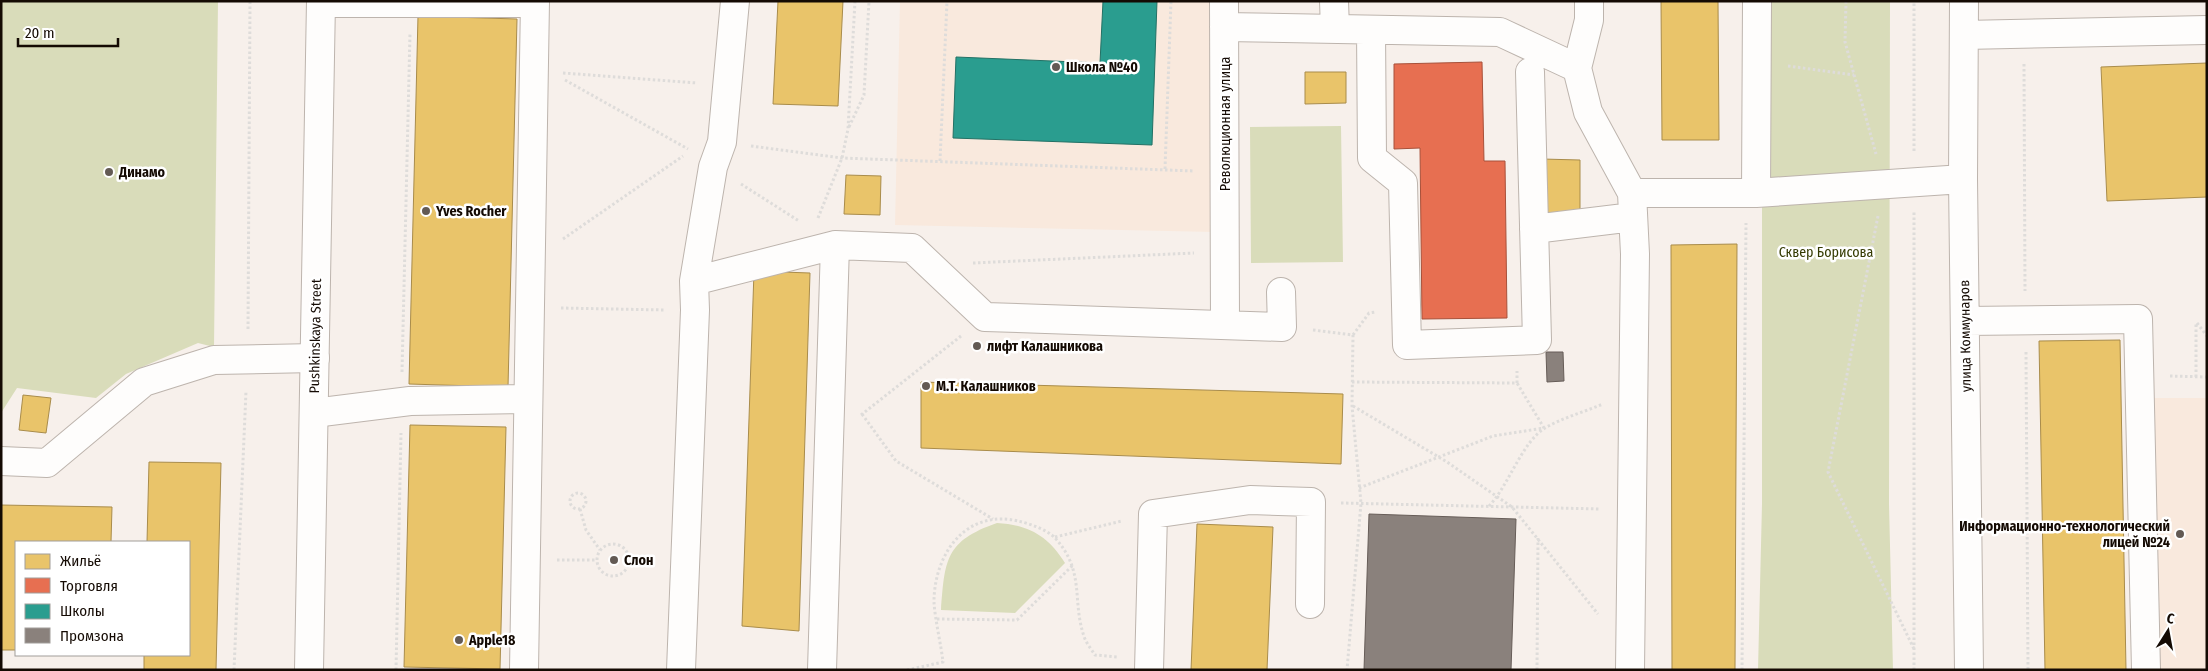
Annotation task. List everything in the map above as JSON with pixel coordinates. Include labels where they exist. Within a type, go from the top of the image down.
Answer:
[{"type":"street","points":[[681,670],[695,310],[694,281],[713,167],[722,142],[734,1]]},
{"type":"street","points":[[1334,1],[1334,29]]},
{"type":"street","points":[[1589,1],[1589,20],[1577,68],[1588,112],[1632,205],[1633,392],[1630,670]]},
{"type":"street","points":[[1751,193],[1757,1]]},
{"type":"street","name":"улица Коммунаров","points":[[1964,1],[1963,180],[1969,670]]},
{"type":"street","points":[[321,2],[411,4],[535,2],[524,670]]},
{"type":"street","name":"Pushkinskaya Street","points":[[309,670],[321,2]]},
{"type":"street","points":[[1224,14],[1334,29],[1500,32],[1577,68]]},
{"type":"street","name":"Революционная улица","points":[[1224,14],[1225,325]]},
{"type":"street","points":[[1371,30],[1372,158],[1403,183],[1407,345],[1537,340],[1530,72]]},
{"type":"street","points":[[1964,35],[2207,30]]},
{"type":"street","points":[[1534,229],[1632,205],[1751,193],[1963,180]]},
{"type":"street","points":[[694,281],[835,245],[912,248],[985,318],[1282,326],[1281,292]]},
{"type":"street","points":[[822,670],[833,372],[835,245]]},
{"type":"street","points":[[1965,321],[2138,319],[2146,670]]},
{"type":"street","points":[[1,461],[47,463],[144,382],[214,360],[315,358]]},
{"type":"street","points":[[314,413],[402,401],[528,399]]},
{"type":"street","points":[[1149,665],[1153,514],[1250,500],[1311,502],[1310,604]]},
{"type":"path","points":[[817,221],[842,158],[848,129],[855,1]]},
{"type":"path","points":[[848,129],[864,95],[869,1]]},
{"type":"path","points":[[940,161],[947,1]]},
{"type":"path","points":[[1165,169],[1171,1]]},
{"type":"path","points":[[1846,1],[1845,42],[1884,186],[1828,472],[1914,649]]},
{"type":"path","points":[[1914,1],[1914,670]]},
{"type":"path","points":[[396,670],[411,4]]},
{"type":"path","points":[[1757,38],[1786,66],[1854,75]]},
{"type":"path","points":[[560,73],[727,85]]},
{"type":"path","points":[[531,262],[691,150],[722,142],[842,158],[1225,171]]},
{"type":"path","points":[[1742,670],[1751,193]]},
{"type":"path","points":[[932,267],[1000,260],[1213,252],[1226,246]]},
{"type":"path","points":[[530,308],[695,310]]},
{"type":"path","points":[[830,439],[985,318]]},
{"type":"path","points":[[2196,377],[2196,322],[2207,336]]},
{"type":"path","points":[[1282,326],[1353,335],[1352,406],[1361,503],[1347,670]]},
{"type":"path","points":[[1516,341],[1517,383],[1544,428]]},
{"type":"path","points":[[833,372],[896,461],[993,519]]},
{"type":"path","points":[[1352,382],[1517,383]]},
{"type":"path","points":[[1359,488],[1493,436],[1544,428],[1633,392]]},
{"type":"path","points":[[1352,406],[1438,457],[1512,507],[1599,615]]},
{"type":"path","points":[[1488,506],[1498,497],[1525,450],[1544,428]]},
{"type":"path","points":[[576,493],[584,495],[586,499],[586,504],[580,509],[573,507],[570,502],[572,496],[576,493]]},
{"type":"path","points":[[1311,502],[1632,510]]},
{"type":"path","points":[[580,509],[586,530],[600,550]]},
{"type":"path","points":[[1055,537],[1153,514]]},
{"type":"path","points":[[908,670],[943,662],[934,602],[940,567],[953,540],[971,526],[993,519],[1018,520],[1055,537],[1074,565],[1085,639],[1095,655],[1149,665]]},
{"type":"path","points":[[1537,670],[1538,538]]},
{"type":"path","points":[[608,544],[620,544],[628,551],[630,562],[625,572],[615,576],[600,570],[597,560],[600,550],[608,544]]},
{"type":"path","points":[[526,559],[597,560]]},
{"type":"path","points":[[937,620],[1017,620],[1074,565]]},
{"type":"shaded area","name":"Школа №40","points":[[900,1],[1214,1],[1215,232],[895,225]]},
{"type":"shaded area","name":"Информационно-технологический лицей №24","points":[[2153,398],[2207,398],[2207,670],[2155,670]]},
{"type":"green space","name":"Динамо","points":[[1,1],[218,1],[214,347],[198,343],[126,374],[96,398],[17,388],[1,413]]},
{"type":"green space","name":"Сквер Борисова","points":[[1762,1],[1890,1],[1889,504],[1893,670],[1758,670],[1762,504]]},
{"type":"green space","points":[[1341,126],[1343,262],[1251,263],[1250,127]]},
{"type":"green space","points":[[997,523],[1019,526],[1037,534],[1052,546],[1065,563],[1015,613],[941,610],[944,578],[951,554],[957,545],[967,537]]},
{"type":"building: Жильё","points":[[778,1],[843,1],[838,106],[773,104]]},
{"type":"building: Жильё","points":[[1661,1],[1718,1],[1719,140],[1662,140]]},
{"type":"building: Жильё","points":[[418,16],[517,19],[508,387],[409,384]]},
{"type":"building: Жильё","points":[[2207,63],[2207,197],[2107,201],[2101,67]]},
{"type":"building: Жильё","points":[[1305,72],[1346,72],[1346,103],[1305,104]]},
{"type":"building: Жильё","points":[[1542,159],[1580,160],[1580,214],[1541,214]]},
{"type":"building: Жильё","points":[[846,175],[881,176],[880,215],[844,214]]},
{"type":"building: Жильё","points":[[1737,244],[1735,670],[1672,670],[1671,245]]},
{"type":"building: Жильё","points":[[754,271],[810,273],[799,631],[742,626]]},
{"type":"building: Жильё","points":[[2120,340],[2126,670],[2045,670],[2039,341]]},
{"type":"building: Жильё","points":[[921,382],[1343,394],[1341,464],[921,448]]},
{"type":"building: Жильё","points":[[23,395],[51,398],[46,433],[19,430]]},
{"type":"building: Жильё","points":[[410,425],[506,427],[500,669],[404,667]]},
{"type":"building: Жильё","points":[[149,462],[221,463],[216,670],[144,670],[144,656],[190,656],[190,541],[147,541]]},
{"type":"building: Жильё","points":[[1,505],[112,507],[111,541],[15,541],[15,650],[1,650]]},
{"type":"building: Жильё","points":[[1197,524],[1273,527],[1267,670],[1191,670]]},
{"type":"building: Торговля","points":[[1482,62],[1484,161],[1505,161],[1507,318],[1422,319],[1420,148],[1394,149],[1394,64]]},
{"type":"building: Школы","points":[[1103,1],[1157,1],[1152,145],[953,138],[956,57],[1100,63]]},
{"type":"building: Промзона","points":[[1546,352],[1563,352],[1564,381],[1547,382]]},
{"type":"building: Промзона","points":[[1369,514],[1516,519],[1511,670],[1364,670]]},
{"type":"place","name":"Школа №40","points":[[1056,67]]},
{"type":"place","name":"Динамо","points":[[109,172]]},
{"type":"place","name":"Yves Rocher","points":[[426,211]]},
{"type":"place","name":"лифт Калашникова","points":[[977,346]]},
{"type":"place","name":"М.Т. Калашников","points":[[926,386]]},
{"type":"place","name":"Информационно-технологический лицей №24","points":[[2180,534]]},
{"type":"place","name":"Слон","points":[[614,560]]},
{"type":"place","name":"Apple18","points":[[459,640]]}]
